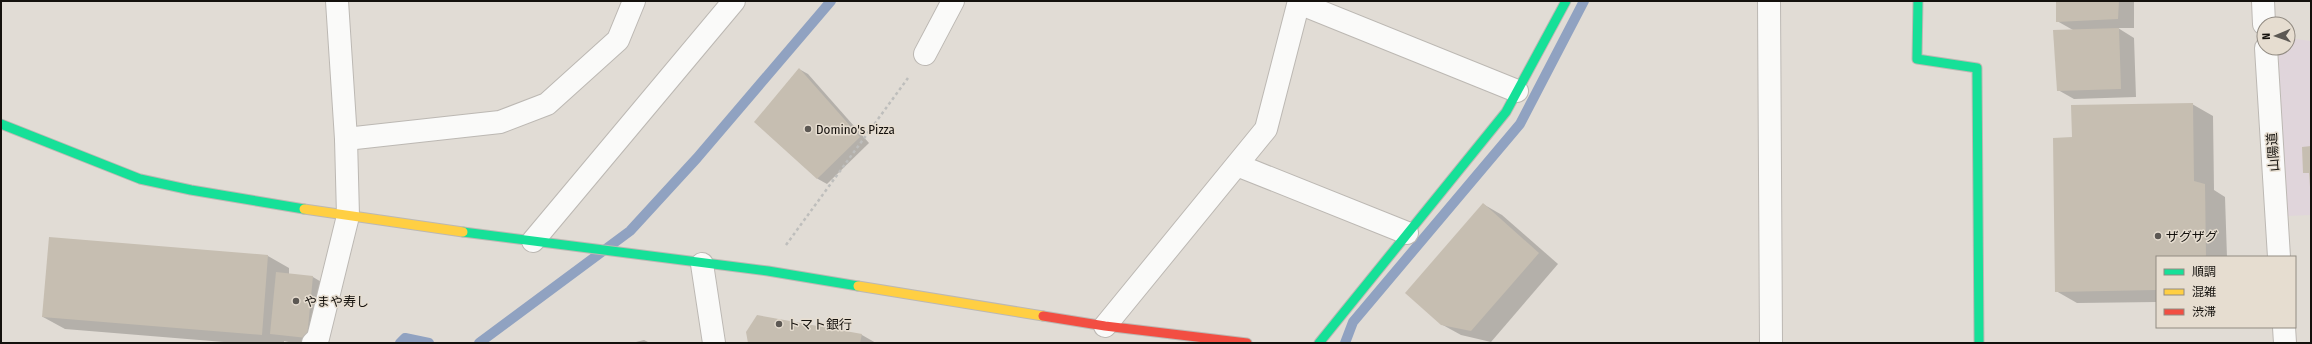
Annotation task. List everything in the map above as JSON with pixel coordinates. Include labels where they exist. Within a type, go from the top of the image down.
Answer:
[{"type":"street","points":[[313,343],[318,338],[348,216],[346,140],[337,1]]},
{"type":"street","points":[[346,140],[500,122],[547,104],[618,40],[634,1]]},
{"type":"street","points":[[533,241],[734,1]]},
{"type":"street","points":[[925,54],[953,1]]},
{"type":"street","points":[[1319,343],[1506,112],[1566,1]]},
{"type":"street","points":[[1769,1],[1771,343]]},
{"type":"street","points":[[1918,1],[1917,59],[1977,68],[1979,343]]},
{"type":"street","points":[[2262,1],[2263,16]]},
{"type":"street","points":[[1105,326],[1266,129],[1299,2],[1517,91]]},
{"type":"street","name":"山陽道","points":[[2266,56],[2279,256]]},
{"type":"street","points":[[1,124],[140,179],[191,190],[348,216],[702,264],[768,271],[1105,326],[1247,343]]},
{"type":"street","points":[[1237,165],[1407,233]]},
{"type":"street","points":[[702,264],[714,343]]},
{"type":"street","points":[[2284,328],[2285,343]]},
{"type":"path","points":[[768,271],[925,54]]},
{"type":"shaded area","points":[[2296,39],[2311,41],[2311,215],[2287,216],[2278,56],[2296,56]]},
{"type":"building","points":[[2056,1],[2119,1],[2118,19],[2056,22]]},
{"type":"building","points":[[2119,28],[2121,89],[2057,91],[2053,30]]},
{"type":"building","name":"Domino's Pizza","points":[[799,68],[860,137],[817,179],[754,122]]},
{"type":"building","points":[[2193,103],[2194,181],[2205,184],[2206,256],[2156,256],[2156,290],[2055,292],[2053,138],[2072,137],[2071,105]]},
{"type":"building","points":[[2311,146],[2310,187],[2309,173],[2303,173],[2302,147]]},
{"type":"building","points":[[1483,203],[1539,253],[1471,331],[1441,325],[1405,293]]},
{"type":"building","points":[[49,237],[268,255],[262,335],[42,317]]},
{"type":"building","points":[[276,272],[313,276],[307,338],[270,334]]},
{"type":"building","name":"トマト銀行","points":[[757,315],[862,334],[860,343],[748,343],[746,332]]},
{"type":"waterway","points":[[479,343],[630,231],[697,158],[831,1]]},
{"type":"waterway","points":[[1345,343],[1353,322],[1520,124],[1584,1]]},
{"type":"waterway","points":[[400,343],[405,338],[429,343]]},
{"type":"traffic: fast","points":[[1319,343],[1506,112],[1566,1]]},
{"type":"traffic: fast","points":[[1918,1],[1917,59],[1977,68],[1979,343]]},
{"type":"traffic: fast","points":[[1,124],[140,179],[191,190],[304,209]]},
{"type":"traffic: fast","points":[[463,232],[768,271],[858,286]]},
{"type":"traffic: slow","points":[[304,209],[463,232]]},
{"type":"traffic: slow","points":[[858,286],[1043,316]]},
{"type":"traffic: jam","points":[[1043,316],[1105,326],[1247,343]]},
{"type":"place","name":"Domino's Pizza","points":[[808,129]]},
{"type":"place","name":"ザグザグ","points":[[2158,236]]},
{"type":"place","name":"やまや寿し","points":[[296,301]]},
{"type":"place","name":"トマト銀行","points":[[779,324]]}]
